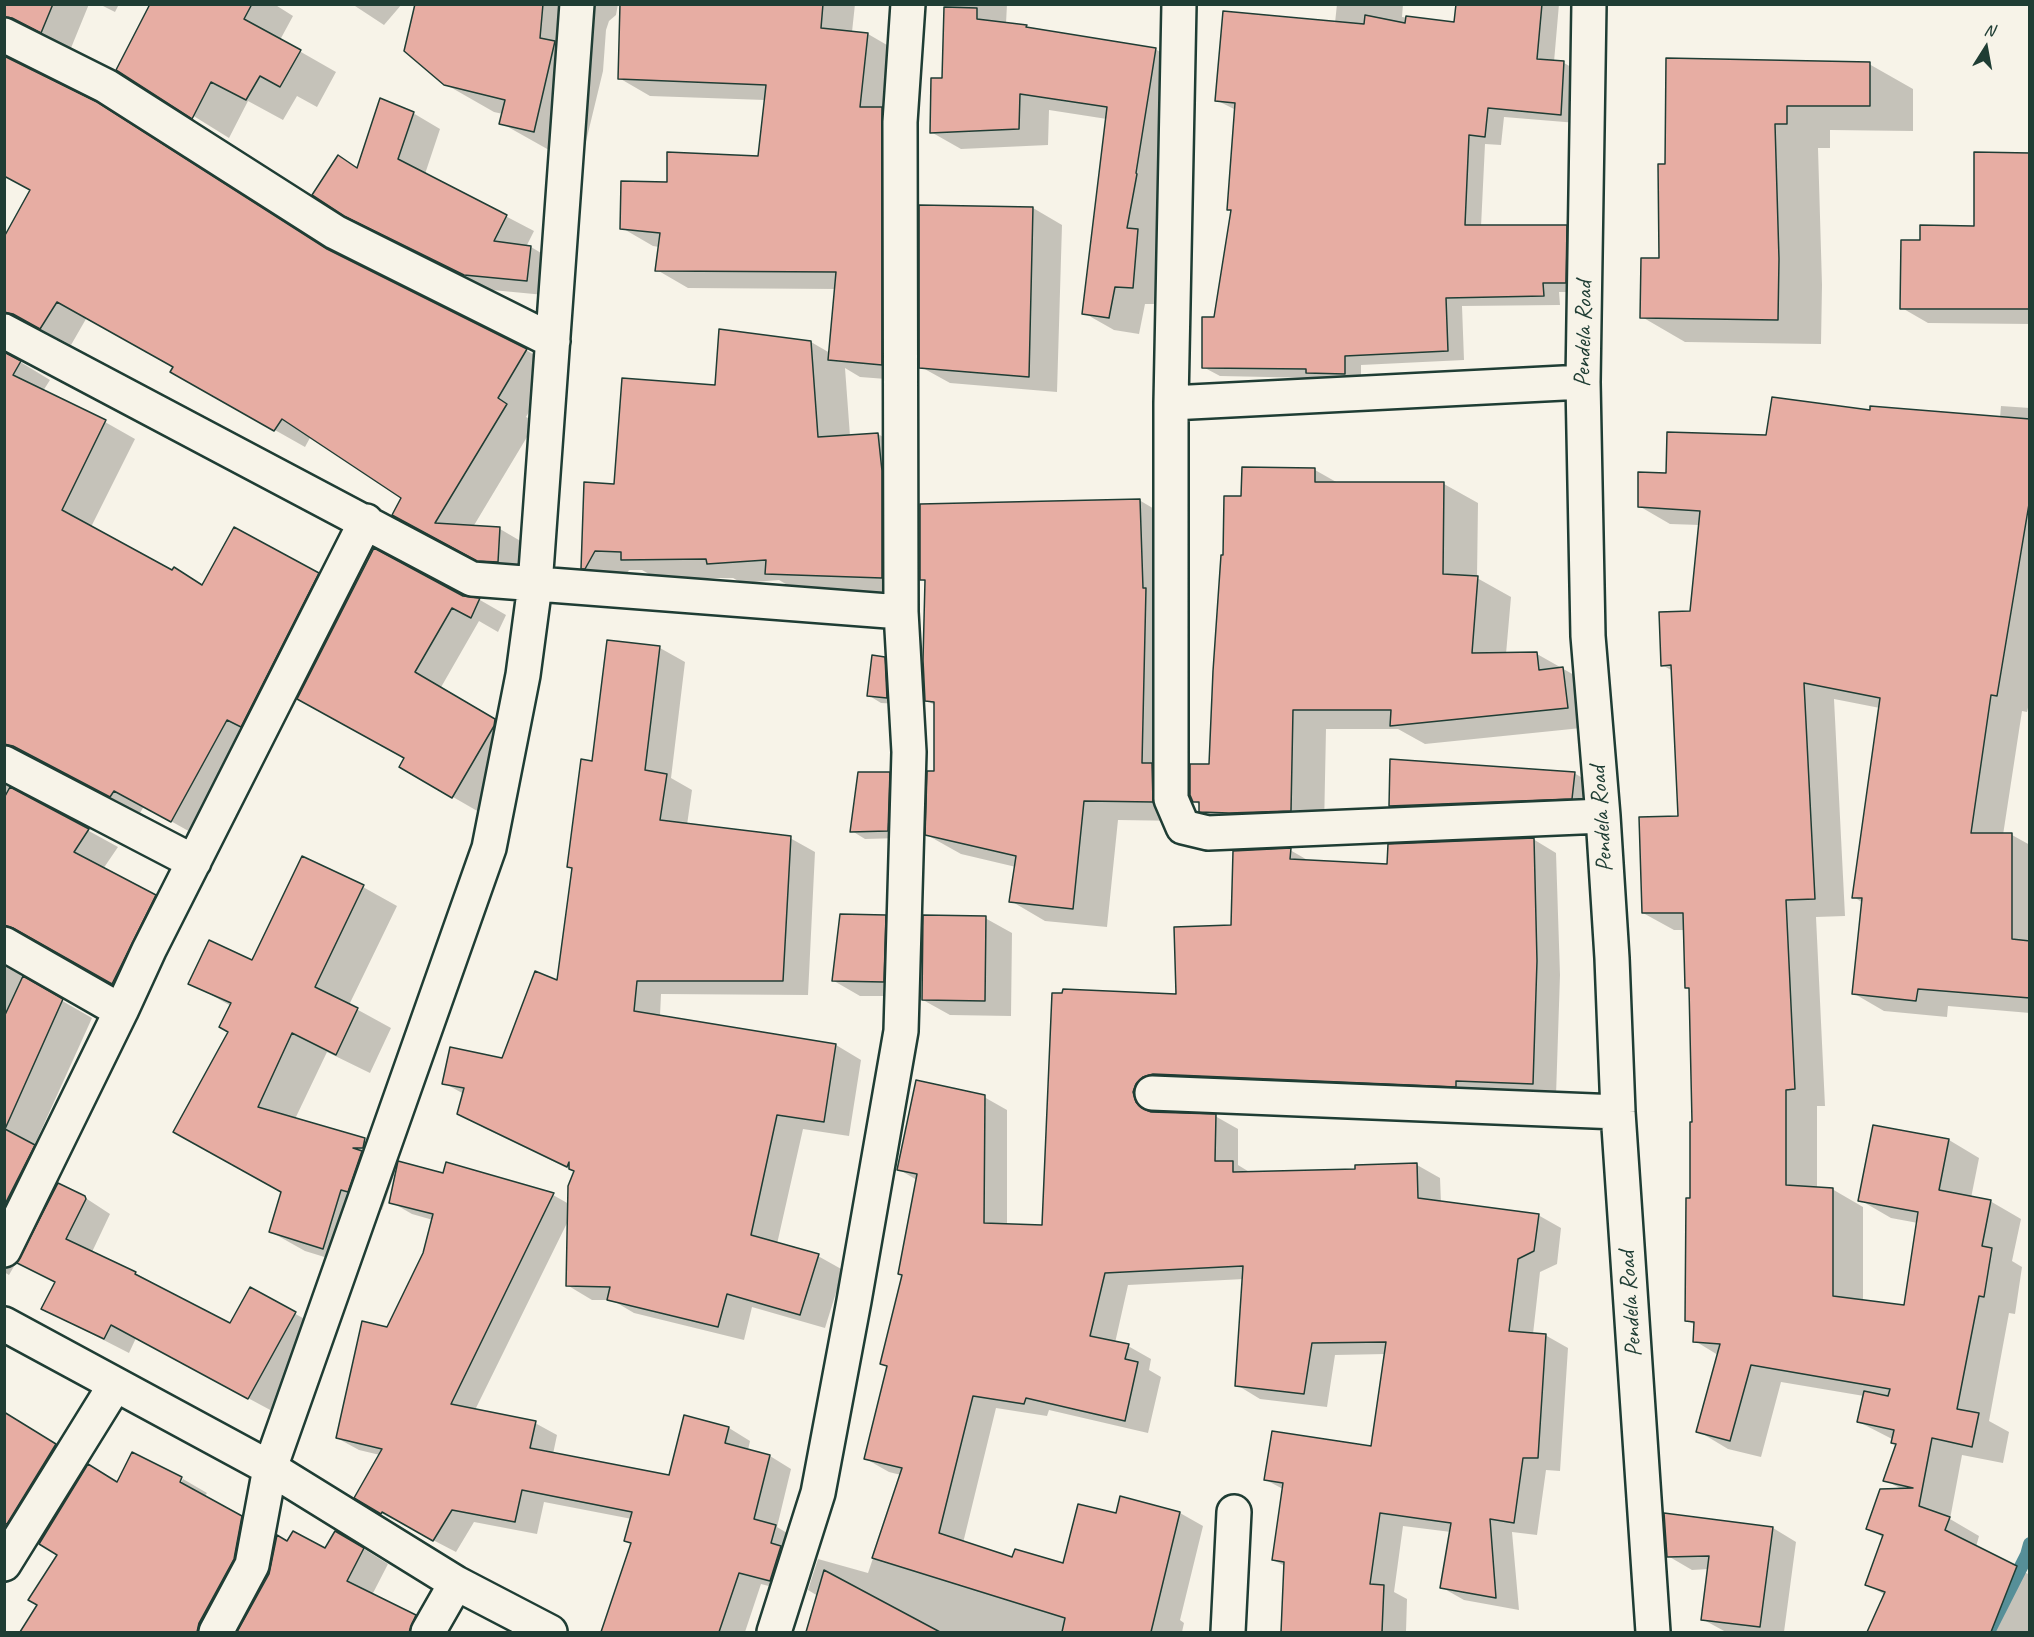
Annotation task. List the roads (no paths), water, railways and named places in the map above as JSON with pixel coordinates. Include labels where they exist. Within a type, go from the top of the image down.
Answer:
[{"type":"street","points":[[216,1632],[252,1565],[270,1468],[489,848],[523,675],[535,585],[578,4]]},
{"type":"street","points":[[774,1632],[818,1493],[901,1030],[909,752],[901,612],[900,122],[908,4]]},
{"type":"street","points":[[1179,4],[1171,403],[1171,799],[1183,827],[1208,833],[1603,816]]},
{"type":"street","name":"Pendela Road","points":[[1588,4],[1583,382],[1588,636],[1603,816],[1612,958],[1618,1112],[1653,1632]]},
{"type":"street","points":[[4,35],[106,87],[335,232],[553,341]]},
{"type":"street","points":[[4,332],[472,579],[901,612]]},
{"type":"street","points":[[1171,403],[1583,382]]},
{"type":"street","points":[[4,1250],[121,1011],[148,950],[366,522]]},
{"type":"street","points":[[4,763],[194,862]]},
{"type":"street","points":[[4,944],[121,1011]]},
{"type":"street","points":[[1152,1093],[1618,1112]]},
{"type":"street","points":[[4,1324],[270,1468],[456,1583],[550,1632]]},
{"type":"street","points":[[4,1564],[115,1385]]},
{"type":"street","points":[[1228,1632],[1234,1512]]},
{"type":"street","points":[[428,1632],[456,1583]]},
{"type":"waterway","points":[[1988,1632],[2027,1555],[2030,1544]]}]
